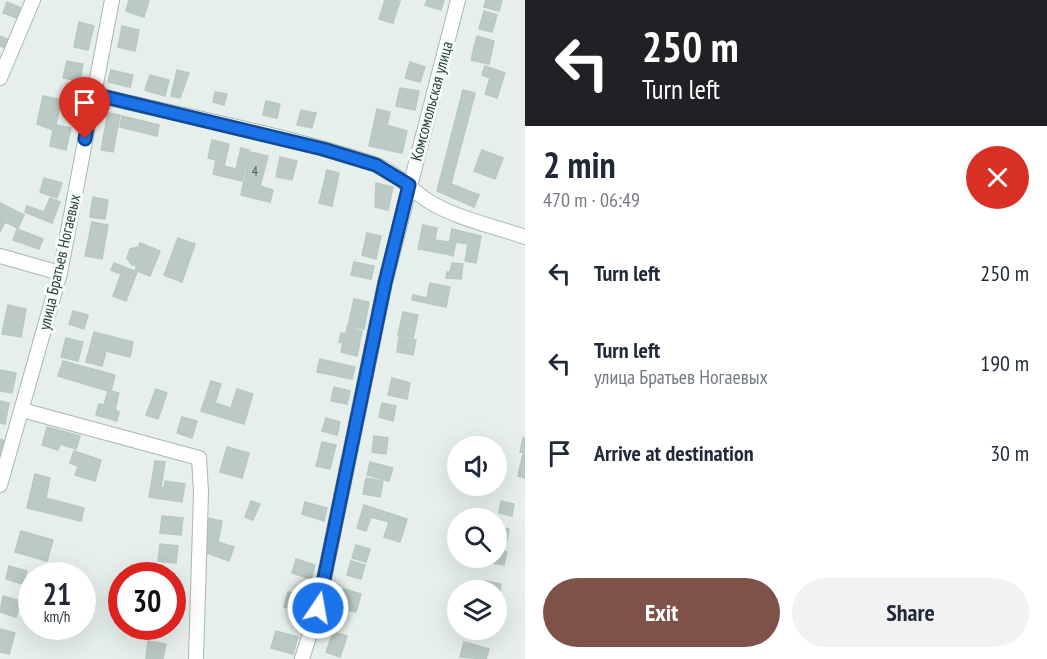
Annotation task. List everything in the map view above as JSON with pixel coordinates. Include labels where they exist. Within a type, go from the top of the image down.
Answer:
[{"type":"street","points":[[0,78],[33,0]]},
{"type":"street","name":"улица Братьев Ногаевых","points":[[0,485],[60,273],[112,0]]},
{"type":"street","name":"Комсомольская улица","points":[[302,659],[318,608],[385,283],[458,0]]},
{"type":"street","points":[[93,94],[323,149],[376,165],[443,209],[525,237]]},
{"type":"street","points":[[0,256],[60,273]]},
{"type":"street","points":[[22,410],[199,458],[201,492],[196,659]]},
{"type":"building","points":[[129,0],[149,1],[144,17],[126,11]]},
{"type":"building","points":[[385,0],[400,1],[393,23],[379,19]]},
{"type":"building","points":[[427,0],[444,0],[441,10],[425,5]]},
{"type":"building","points":[[486,0],[502,0],[499,11],[484,7]]},
{"type":"building","points":[[7,2],[21,8],[17,18],[3,13]]},
{"type":"building","points":[[484,11],[497,15],[492,32],[479,29]]},
{"type":"building","points":[[79,22],[94,26],[88,50],[74,47]]},
{"type":"building","points":[[122,26],[139,30],[135,51],[118,47]]},
{"type":"building","points":[[0,36],[9,40],[6,48],[0,46]]},
{"type":"building","points":[[477,36],[494,41],[489,64],[471,60]]},
{"type":"building","points":[[67,61],[83,64],[80,81],[63,78]]},
{"type":"building","points":[[410,62],[425,67],[420,82],[405,78]]},
{"type":"building","points":[[485,66],[505,73],[497,98],[485,94],[490,78],[482,75]]},
{"type":"building","points":[[111,70],[133,75],[130,87],[108,82]]},
{"type":"building","points":[[177,70],[189,73],[180,98],[171,96]]},
{"type":"building","points":[[150,75],[169,80],[165,96],[145,90]]},
{"type":"building","points":[[400,88],[419,91],[415,110],[396,106]]},
{"type":"building","points":[[463,90],[475,93],[451,184],[479,195],[474,207],[437,191]]},
{"type":"building","points":[[215,92],[227,94],[224,105],[213,102]]},
{"type":"building","points":[[43,96],[76,103],[74,113],[59,110],[56,125],[71,128],[66,150],[50,146],[53,130],[37,124]]},
{"type":"building","points":[[266,101],[280,104],[277,118],[263,115]]},
{"type":"building","points":[[377,109],[390,112],[387,125],[407,131],[402,153],[369,146]]},
{"type":"building","points":[[301,110],[316,113],[312,128],[297,125]]},
{"type":"building","points":[[108,113],[120,115],[113,152],[101,150]]},
{"type":"building","points":[[122,116],[159,125],[157,136],[120,127]]},
{"type":"building","points":[[212,140],[229,144],[224,166],[236,169],[241,148],[249,150],[242,181],[213,174],[216,160],[208,158]]},
{"type":"building","points":[[482,150],[503,158],[495,179],[474,171]]},
{"type":"building","points":[[250,152],[268,156],[260,186],[273,190],[270,202],[241,195]]},
{"type":"building","points":[[280,157],[297,161],[292,180],[276,177]]},
{"type":"building","points":[[327,170],[339,173],[332,206],[319,203]]},
{"type":"building","points":[[44,178],[62,183],[57,198],[40,192]]},
{"type":"building","points":[[376,183],[393,187],[388,210],[375,207]]},
{"type":"building","points":[[93,197],[108,200],[105,219],[90,217]]},
{"type":"building","points":[[50,198],[60,202],[52,223],[25,212],[27,206],[44,212]]},
{"type":"building","points":[[0,203],[24,215],[18,228],[5,222],[0,232]]},
{"type":"building","points":[[92,222],[108,225],[102,259],[85,256]]},
{"type":"building","points":[[423,225],[437,228],[435,240],[448,242],[446,254],[418,249]]},
{"type":"building","points":[[17,229],[43,239],[39,249],[13,240]]},
{"type":"building","points":[[452,229],[481,236],[476,263],[465,261],[468,244],[456,242],[453,256],[447,254]]},
{"type":"building","points":[[367,233],[381,236],[376,259],[362,255]]},
{"type":"building","points":[[178,238],[195,244],[182,282],[164,275]]},
{"type":"building","points":[[140,243],[160,251],[150,276],[135,270],[137,266],[132,265],[127,258],[130,249],[139,247]]},
{"type":"building","points":[[354,262],[374,266],[371,279],[351,275]]},
{"type":"building","points":[[114,263],[137,272],[126,301],[113,296],[121,274],[111,270]]},
{"type":"building","points":[[452,263],[463,264],[461,279],[446,278]]},
{"type":"building","points":[[430,283],[450,287],[446,307],[412,300],[413,295],[427,298]]},
{"type":"building","points":[[354,299],[369,302],[364,329],[348,326]]},
{"type":"building","points":[[8,305],[26,309],[21,337],[2,334]]},
{"type":"building","points":[[73,311],[88,315],[84,329],[69,324]]},
{"type":"building","points":[[403,312],[418,315],[413,338],[398,335]]},
{"type":"building","points":[[347,327],[362,331],[357,356],[341,352],[343,343],[339,342],[341,333],[346,334]]},
{"type":"building","points":[[94,332],[133,342],[130,357],[106,351],[102,366],[86,362]]},
{"type":"building","points":[[399,337],[416,340],[413,355],[397,352]]},
{"type":"building","points":[[66,338],[83,342],[78,361],[61,357]]},
{"type":"building","points":[[320,359],[355,367],[352,379],[317,372]]},
{"type":"building","points":[[63,361],[115,375],[111,391],[119,393],[115,410],[119,412],[117,421],[96,415],[99,404],[104,405],[108,391],[58,376]]},
{"type":"building","points":[[0,370],[16,373],[12,393],[0,391]]},
{"type":"building","points":[[392,378],[410,383],[407,399],[388,395]]},
{"type":"building","points":[[211,381],[221,384],[215,403],[231,408],[237,389],[253,394],[244,424],[201,411]]},
{"type":"building","points":[[334,387],[350,391],[347,404],[331,401]]},
{"type":"building","points":[[156,389],[167,393],[158,419],[146,415]]},
{"type":"building","points":[[0,401],[9,403],[5,424],[0,423]]},
{"type":"building","points":[[382,403],[396,406],[393,421],[379,417]]},
{"type":"building","points":[[182,417],[197,421],[192,438],[177,433]]},
{"type":"building","points":[[326,418],[340,422],[337,435],[322,431]]},
{"type":"building","points":[[47,427],[80,436],[76,449],[60,444],[58,450],[42,445]]},
{"type":"building","points":[[374,436],[388,438],[386,454],[372,452]]},
{"type":"building","points":[[523,438],[525,438],[525,453],[520,452]]},
{"type":"building","points":[[0,439],[5,441],[0,455]]},
{"type":"building","points":[[322,442],[336,445],[330,469],[316,466]]},
{"type":"building","points":[[227,447],[249,453],[242,478],[220,472]]},
{"type":"building","points":[[74,451],[101,460],[95,481],[75,475],[78,466],[70,463]]},
{"type":"building","points":[[523,454],[525,455],[525,478],[518,476]]},
{"type":"building","points":[[155,461],[165,462],[161,487],[164,488],[165,481],[185,484],[182,502],[149,497]]},
{"type":"building","points":[[370,462],[393,468],[389,481],[367,475]]},
{"type":"building","points":[[35,474],[50,478],[46,498],[84,508],[81,521],[27,508]]},
{"type":"building","points":[[366,478],[383,481],[380,497],[363,494]]},
{"type":"building","points":[[251,501],[260,504],[253,520],[245,517]]},
{"type":"building","points":[[501,501],[514,504],[512,516],[507,515],[507,508],[500,508]]},
{"type":"building","points":[[305,502],[327,508],[324,521],[302,514]]},
{"type":"building","points":[[364,505],[407,519],[400,542],[384,537],[389,522],[371,517],[366,531],[357,528]]},
{"type":"building","points":[[162,516],[183,518],[181,535],[160,533]]},
{"type":"building","points":[[208,518],[222,521],[218,542],[234,547],[229,561],[202,551]]},
{"type":"building","points":[[21,531],[53,540],[47,561],[15,552]]},
{"type":"building","points":[[160,544],[178,546],[176,562],[158,561]]},
{"type":"building","points":[[356,545],[370,549],[366,562],[352,558]]},
{"type":"building","points":[[296,559],[315,565],[311,579],[292,573]]},
{"type":"building","points":[[351,561],[365,565],[361,579],[347,575]]},
{"type":"building","points":[[9,566],[18,568],[18,583],[6,579]]},
{"type":"building","points":[[344,589],[361,594],[356,612],[338,607]]},
{"type":"building","points":[[288,592],[308,597],[304,612],[284,607]]},
{"type":"building","points":[[3,596],[18,600],[16,617],[0,612]]},
{"type":"building","points":[[0,629],[15,633],[9,654],[0,652]]},
{"type":"building","points":[[276,631],[298,637],[293,654],[271,648]]},
{"type":"building","points":[[333,632],[347,636],[340,657],[326,652]]},
{"type":"building","points":[[148,641],[166,644],[163,659],[146,659]]},
{"type":"building","points":[[464,642],[489,649],[486,659],[460,657]]},
{"type":"route","points":[[85,139],[93,94],[323,149],[376,165],[398,176],[409,185],[385,283],[318,608]]}]
